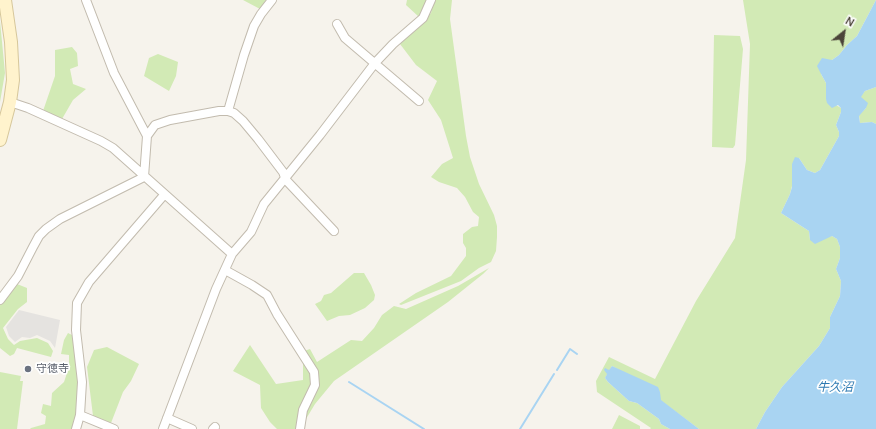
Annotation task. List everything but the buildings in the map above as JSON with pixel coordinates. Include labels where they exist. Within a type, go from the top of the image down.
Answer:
[{"type":"street","points":[[0,140],[10,102],[13,80],[13,61],[5,0]]},
{"type":"street","points":[[86,0],[114,73],[147,136],[144,177]]},
{"type":"street","points":[[228,111],[254,26],[272,0]]},
{"type":"street","points":[[163,429],[232,254],[250,232],[264,204],[285,177],[324,130],[375,63],[393,44],[423,18],[431,0]]},
{"type":"street","points":[[337,24],[345,38],[419,101]]},
{"type":"street","points":[[10,102],[28,108],[101,141],[113,148],[232,254]]},
{"type":"street","points":[[147,136],[155,125],[170,120],[228,111],[234,113],[243,121],[286,180],[334,231]]},
{"type":"street","points":[[0,300],[18,276],[39,236],[46,229],[60,219],[144,177]]},
{"type":"street","points":[[76,429],[80,415],[82,382],[76,330],[77,303],[89,282],[164,195]]},
{"type":"street","points":[[225,270],[267,295],[277,314],[312,366],[315,385],[303,410],[300,429]]},
{"type":"street","points":[[80,415],[114,429]]},
{"type":"street","points":[[167,418],[192,429]]},
{"type":"green space","points":[[243,0],[266,0],[260,9]]},
{"type":"green space","points":[[407,0],[428,0],[422,14],[419,17],[406,5]]},
{"type":"green space","points":[[434,0],[452,0],[450,19],[466,136],[470,157],[479,184],[494,215],[497,226],[496,251],[491,262],[479,268],[461,281],[401,305],[399,304],[416,293],[451,276],[466,256],[466,248],[463,243],[463,234],[472,227],[478,226],[479,217],[473,212],[465,197],[457,188],[439,182],[431,177],[442,164],[453,158],[441,120],[428,100],[437,81],[416,65],[400,44],[431,13]]},
{"type":"green space","points":[[743,0],[876,0],[857,36],[839,55],[832,60],[821,74],[826,83],[826,99],[841,108],[836,125],[839,136],[820,170],[815,173],[807,170],[799,158],[790,194],[781,213],[809,231],[810,240],[832,236],[837,239],[840,247],[840,258],[836,269],[841,281],[840,296],[830,317],[830,328],[819,346],[782,387],[765,412],[756,429],[699,429],[660,400],[660,392],[612,366],[605,378],[608,382],[629,401],[637,403],[659,419],[661,424],[670,429],[650,429],[651,428],[597,392],[596,381],[609,357],[655,379],[696,301],[735,238],[746,160],[750,44]]},
{"type":"green space","points":[[0,21],[5,73],[0,102]]},
{"type":"green space","points":[[714,35],[740,36],[743,49],[735,145],[733,148],[712,147]]},
{"type":"green space","points":[[72,47],[77,53],[78,66],[70,69],[73,84],[86,89],[73,100],[62,119],[43,111],[55,76],[55,50]]},
{"type":"green space","points":[[158,54],[178,62],[176,76],[169,91],[144,76],[149,58]]},
{"type":"green space","points":[[876,87],[876,124],[872,122],[860,123],[859,115],[866,108],[860,97],[865,91]]},
{"type":"green space","points":[[489,268],[448,302],[334,381],[315,404],[303,424],[305,411],[317,389],[304,351],[310,349],[317,362],[351,340],[362,341],[374,328],[382,315],[394,306],[406,309],[458,286]]},
{"type":"green space","points":[[354,273],[364,273],[375,295],[374,300],[365,308],[350,315],[339,316],[327,321],[315,304],[321,301],[324,295],[331,293]]},
{"type":"green space","points":[[17,284],[27,288],[27,302],[18,309],[3,328],[8,339],[14,345],[20,341],[37,338],[48,343],[53,351],[51,357],[17,348],[14,354],[10,356],[0,348],[0,304]]},
{"type":"green space","points":[[68,333],[74,336],[79,382],[77,413],[73,429],[30,429],[45,424],[46,416],[41,413],[43,404],[51,406],[52,393],[64,382],[69,367],[69,355],[61,354],[64,340]]},
{"type":"green space","points":[[250,345],[276,384],[303,380],[303,361],[308,366],[313,379],[297,429],[277,429],[270,422],[261,408],[260,385],[233,371]]},
{"type":"green space","points":[[107,347],[139,364],[131,381],[123,392],[111,423],[93,416],[87,367],[94,350]]},
{"type":"green space","points":[[0,372],[21,376],[20,381],[23,381],[17,429],[0,429]]},
{"type":"green space","points":[[619,415],[640,426],[640,429],[612,429]]},
{"type":"shaded area","points":[[19,310],[60,320],[55,348],[50,341],[37,335],[30,338],[22,337],[15,342],[9,336],[6,327]]},
{"type":"water","name":"牛久沼","points":[[876,0],[876,87],[865,91],[861,97],[868,103],[866,108],[859,116],[860,123],[872,122],[876,124],[876,429],[756,429],[765,412],[782,387],[819,346],[830,328],[830,317],[840,296],[841,281],[836,269],[840,258],[840,247],[837,239],[832,236],[815,244],[810,240],[809,231],[781,213],[792,187],[792,164],[795,157],[799,158],[807,170],[815,173],[820,170],[839,136],[836,125],[841,108],[838,105],[832,108],[827,103],[826,83],[817,66],[822,58],[832,60],[839,55],[857,36]]},
{"type":"water","points":[[612,366],[658,387],[661,400],[699,429],[670,429],[661,424],[659,419],[637,403],[629,401],[605,378],[607,374],[604,370],[605,368],[609,370]]},
{"type":"waterway","points":[[557,370],[570,349],[577,354]]},
{"type":"waterway","points":[[520,429],[554,374]]},
{"type":"waterway","points":[[349,382],[424,429]]},
{"type":"place","name":"守徳寺","points":[[28,369]]}]
